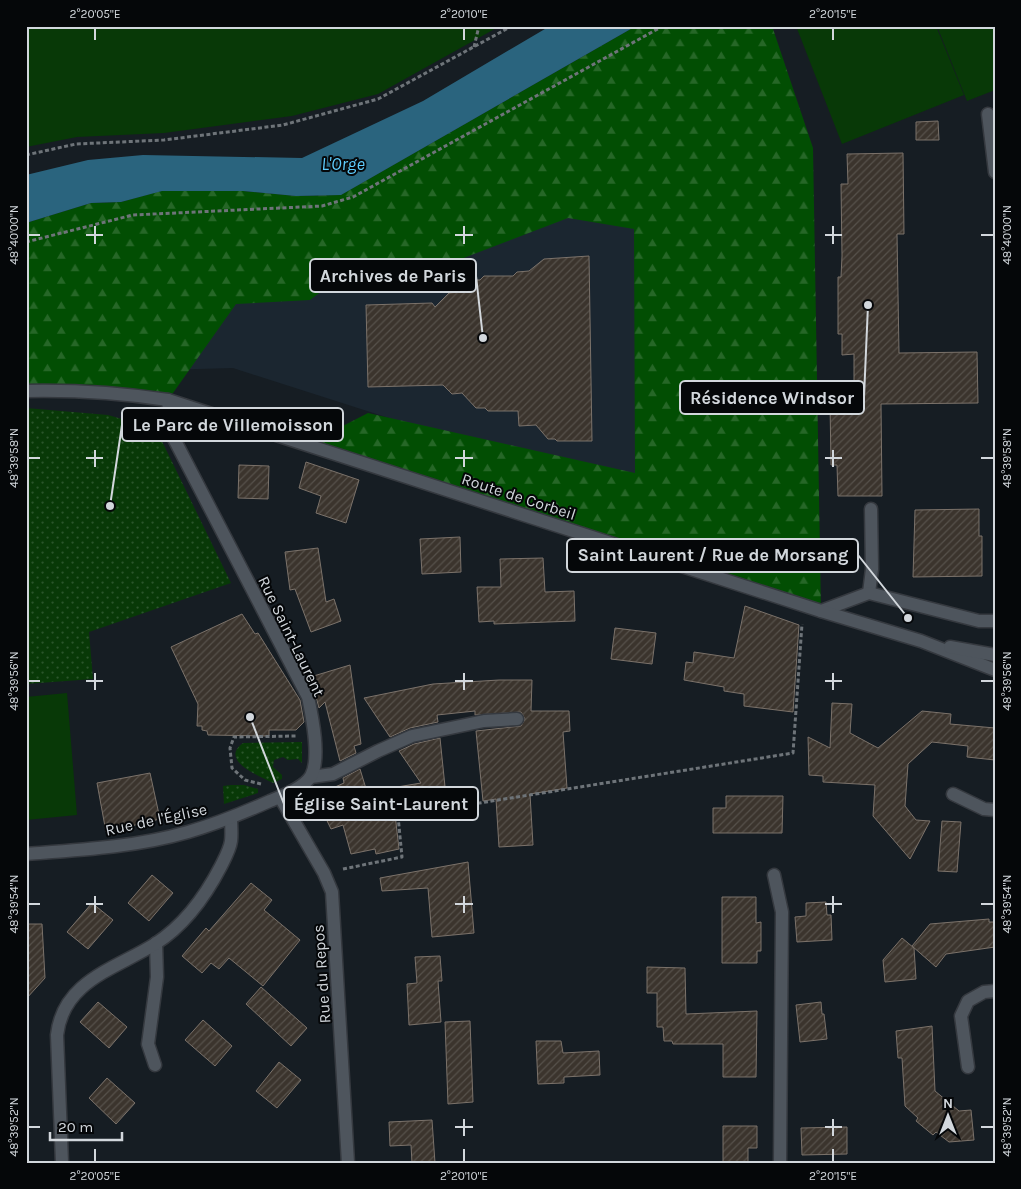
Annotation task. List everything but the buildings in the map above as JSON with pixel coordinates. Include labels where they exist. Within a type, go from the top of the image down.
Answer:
[{"type":"street","points":[[988,114],[995,172]]},
{"type":"street","name":"Route de Corbeil","points":[[26,390],[118,393],[168,400],[820,611],[920,641],[995,670]]},
{"type":"street","name":"Rue Saint-Laurent","points":[[168,400],[171,433],[308,697],[314,736],[315,765],[311,777]]},
{"type":"street","points":[[870,593],[872,569],[871,509]]},
{"type":"street","points":[[820,611],[870,593],[979,621],[995,621]]},
{"type":"street","points":[[920,641],[995,655]]},
{"type":"street","points":[[311,777],[333,774],[412,736],[484,721],[517,719]]},
{"type":"street","name":"Rue de l'Église","points":[[26,854],[128,844],[187,832],[231,818],[276,799],[311,777]]},
{"type":"street","points":[[954,794],[984,809],[995,810]]},
{"type":"street","name":"Rue du Repos","points":[[276,799],[324,873],[332,892],[348,1163]]},
{"type":"street","points":[[62,1163],[57,1035],[59,1019],[65,1004],[76,991],[93,979],[156,943],[180,924],[208,891],[232,842],[231,818]]},
{"type":"street","points":[[774,875],[782,912],[780,1163]]},
{"type":"street","points":[[155,1065],[148,1044],[157,978],[156,943]]},
{"type":"street","points":[[968,1067],[962,1016],[968,1001],[984,992],[995,991]]},
{"type":"path","points":[[474,47],[479,26]]},
{"type":"path","points":[[26,155],[76,144],[164,140],[282,125],[378,99],[512,26]]},
{"type":"path","points":[[26,242],[133,215],[322,206],[353,197],[663,26]]},
{"type":"path","points":[[324,873],[402,857],[398,816],[793,753],[801,626],[806,606]]},
{"type":"path","points":[[276,799],[263,784],[245,780],[232,768],[230,748],[234,737],[314,736]]},
{"type":"shaded area","points":[[734,26],[813,554],[233,368],[163,370],[143,235]]},
{"type":"green space","points":[[26,26],[500,26],[378,94],[292,116],[164,133],[77,137],[26,147]]},
{"type":"green space","points":[[636,26],[772,26],[813,148],[821,611],[306,445],[368,413],[635,473],[634,229],[568,218],[427,272],[342,276],[310,300],[236,304],[168,400],[26,391],[26,223],[91,203],[121,202],[161,191],[243,191],[296,196],[341,195]]},
{"type":"green space","points":[[796,26],[936,26],[964,95],[842,144]]},
{"type":"green space","points":[[937,26],[995,26],[995,90],[967,101]]},
{"type":"green space","points":[[26,408],[108,415],[156,429],[231,583],[89,632],[93,679],[26,684]]},
{"type":"green space","points":[[67,693],[77,815],[26,820],[26,697]]},
{"type":"green space","points":[[302,742],[302,763],[298,759],[288,760],[283,757],[274,760],[273,767],[282,775],[282,779],[273,783],[245,768],[236,756],[237,750],[243,743]]},
{"type":"green space","points":[[244,785],[258,789],[258,793],[224,804],[223,786]]},
{"type":"water","name":"L'Orge","points":[[550,26],[636,26],[341,195],[296,196],[243,191],[162,191],[121,202],[91,203],[26,223],[26,175],[88,160],[143,155],[302,158],[423,101]]},
{"type":"place","name":"Résidence Windsor","points":[[868,305]]},
{"type":"place","name":"Archives de Paris","points":[[483,338]]},
{"type":"place","name":"Le Parc de Villemoisson","points":[[110,506]]},
{"type":"place","name":"Saint Laurent / Rue de Morsang","points":[[908,618]]},
{"type":"place","name":"Église Saint-Laurent","points":[[250,717]]}]
